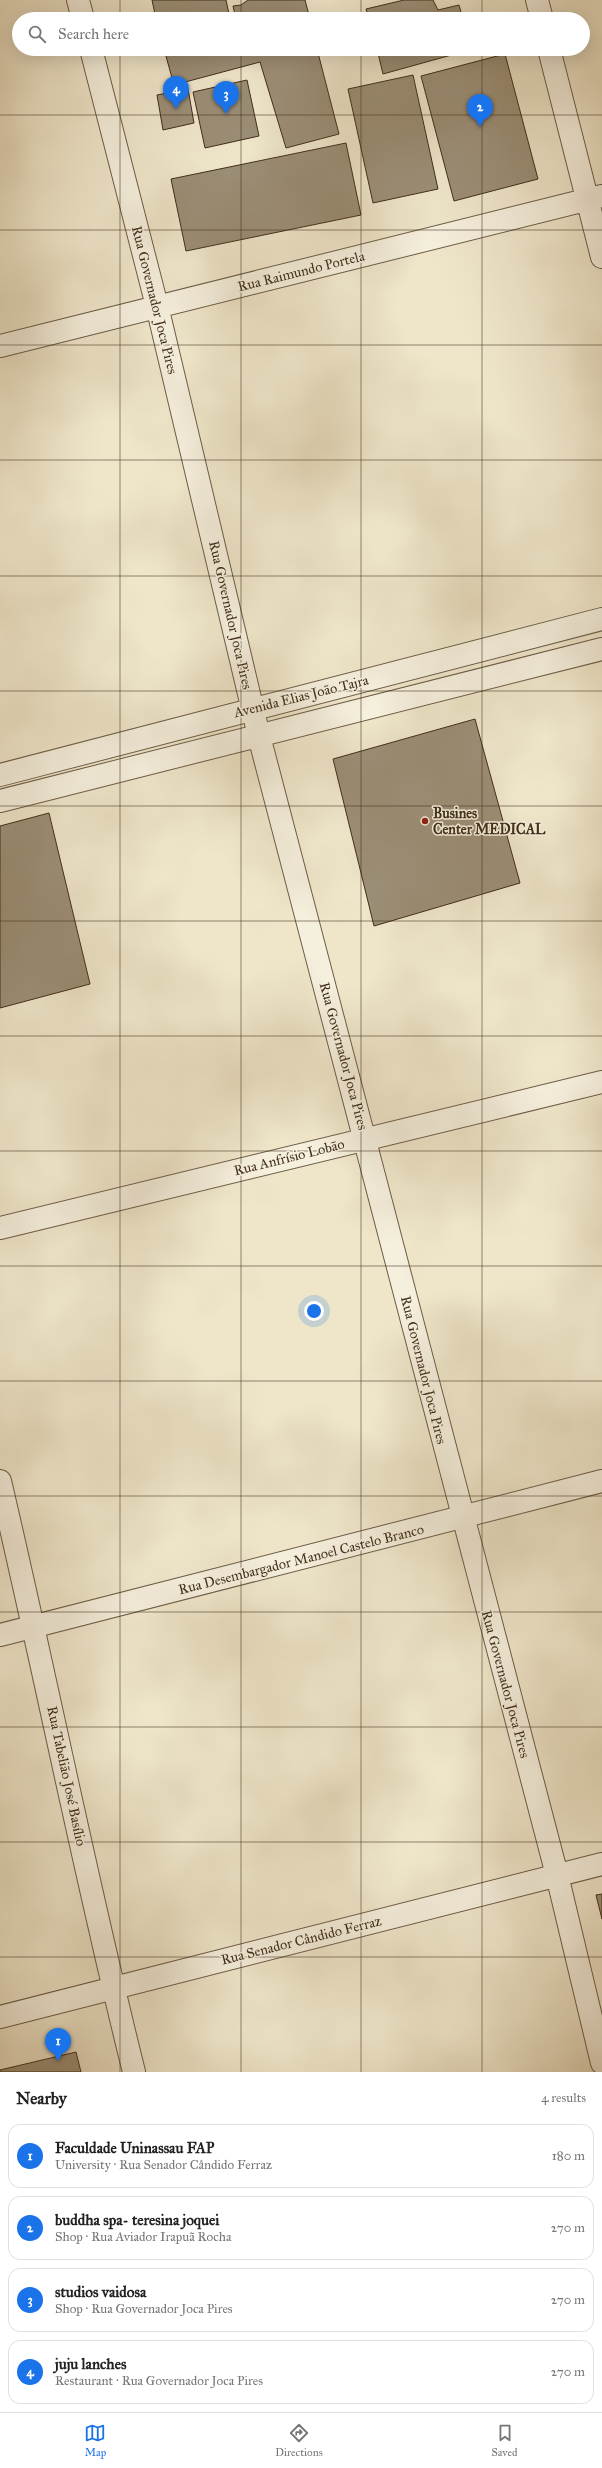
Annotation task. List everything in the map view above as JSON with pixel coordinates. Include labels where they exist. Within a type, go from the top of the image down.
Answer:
[{"type":"street","points":[[78,0],[81,12]]},
{"type":"street","points":[[537,0],[540,12]]},
{"type":"street","name":"Rua Governador Joca Pires","points":[[92,56],[157,306],[259,736],[365,1138],[462,1518],[557,1875],[602,2063]]},
{"type":"street","points":[[551,56],[595,198],[602,257]]},
{"type":"street","name":"Rua Raimundo Portela","points":[[0,346],[595,198]]},
{"type":"street","name":"Avenida Elias João Tajra","points":[[0,775],[253,708],[602,619]]},
{"type":"street","name":"Avenida Elias João Tajra","points":[[0,801],[602,649]]},
{"type":"street","name":"Rua Anfrísio Lobão","points":[[0,1228],[365,1138],[602,1082]]},
{"type":"street","name":"Rua Tabelião José Basílio","points":[[0,1481],[34,1627],[113,1989],[134,2072]]},
{"type":"street","name":"Rua Desembargador Manoel Castelo Branco","points":[[0,1635],[602,1481]]},
{"type":"street","name":"Rua Senador Cândido Ferraz","points":[[0,2017],[602,1864]]},
{"type":"building","points":[[152,0],[226,0],[229,12],[155,12]]},
{"type":"building","points":[[248,0],[305,0],[308,12],[234,12],[233,6],[241,5]]},
{"type":"building","points":[[404,0],[433,0],[438,10],[459,5],[461,12],[367,12],[366,9]]},
{"type":"building","points":[[166,56],[319,56],[339,134],[286,148],[260,62],[174,85]]},
{"type":"building","points":[[379,56],[448,56],[383,74]]},
{"type":"building","points":[[497,56],[506,56],[538,179],[454,201],[421,76]]},
{"type":"building","points":[[413,75],[438,189],[373,203],[348,89]]},
{"type":"building","points":[[247,80],[259,136],[205,148],[193,92]]},
{"type":"building","points":[[188,89],[194,123],[163,130],[157,95]]},
{"type":"building","points":[[346,143],[361,215],[186,251],[171,179]]},
{"type":"building","name":"Busines Center MEDICAL","points":[[475,719],[520,883],[374,926],[333,759]]},
{"type":"building","points":[[49,813],[90,984],[0,1008],[0,826]]},
{"type":"building","points":[[602,1894],[602,1919],[596,1895]]},
{"type":"building","points":[[76,2052],[81,2072],[0,2072],[0,2070]]},
{"type":"place","name":"juju lanches","points":[[176,109]]},
{"type":"place","name":"studios vaidosa","points":[[226,114]]},
{"type":"place","name":"buddha spa- teresina joquei","points":[[480,127]]},
{"type":"place","name":"Busines Center MEDICAL","points":[[425,821]]},
{"type":"place","name":"Faculdade Uninassau FAP","points":[[58,2061]]}]
